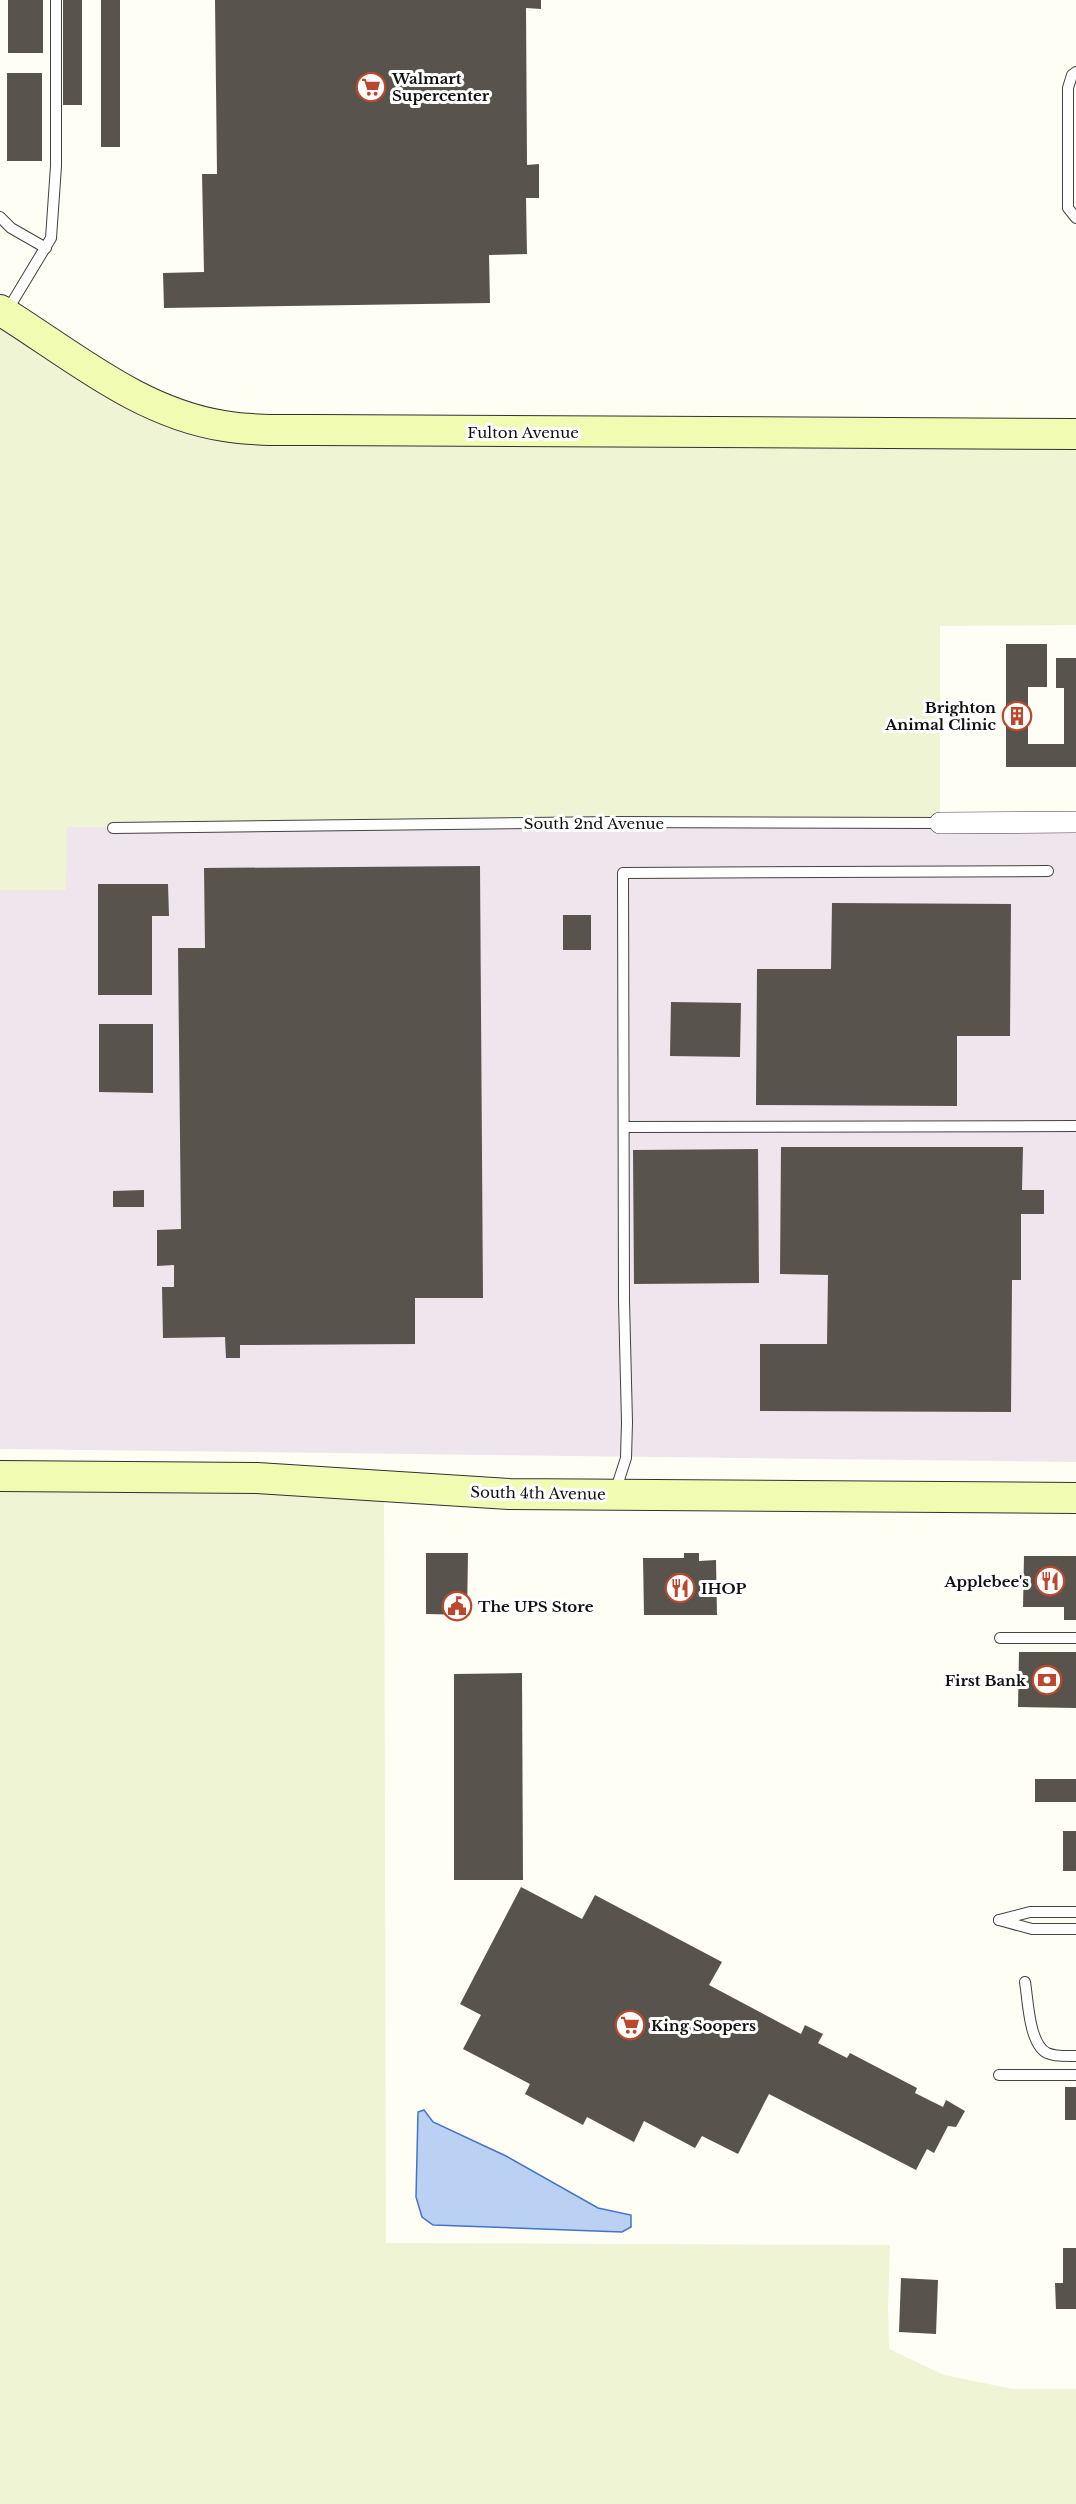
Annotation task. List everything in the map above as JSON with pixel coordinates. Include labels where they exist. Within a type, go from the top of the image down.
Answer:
[{"type":"street","name":"Fulton Avenue","points":[[3,312],[101,376],[140,398],[191,418],[233,427],[339,430],[1076,434]]},
{"type":"street","name":"South 2nd Avenue","points":[[940,823],[1076,822]]},
{"type":"street","name":"South 4th Avenue","points":[[0,1476],[257,1478],[487,1493],[1063,1498]]},
{"type":"street","points":[[1063,1498],[1076,1520]]},
{"type":"lane","points":[[3,312],[51,238],[56,166],[56,0]]},
{"type":"lane","points":[[1076,72],[1072,75],[1068,88],[1068,208],[1076,218]]},
{"type":"lane","points":[[0,217],[11,228],[46,248]]},
{"type":"lane","name":"South 2nd Avenue","points":[[113,828],[614,822],[940,823]]},
{"type":"lane","points":[[614,1495],[626,1458],[627,1422],[624,1301],[623,873],[1048,871]]},
{"type":"lane","points":[[625,1127],[1076,1126]]},
{"type":"lane","points":[[1000,1638],[1076,1638]]},
{"type":"lane","points":[[1076,1912],[1030,1912],[999,1920],[1032,1929],[1076,1929]]},
{"type":"lane","points":[[1025,1982],[1033,2032],[1041,2049],[1057,2056],[1076,2056]]},
{"type":"lane","points":[[999,2075],[1076,2075]]},
{"type":"shaded area","points":[[1076,821],[1076,1462],[0,1449],[0,890],[66,889],[66,827]]},
{"type":"green space","points":[[0,310],[191,418],[1076,433],[1076,625],[940,626],[940,823],[445,822],[67,827],[66,890],[0,890]]},
{"type":"green space","points":[[0,1476],[384,1486],[386,2243],[890,2245],[889,2349],[944,2375],[1013,2389],[1076,2389],[1076,2504],[0,2504]]},
{"type":"water","points":[[424,2110],[433,2122],[506,2156],[598,2208],[631,2215],[631,2227],[622,2232],[433,2225],[422,2217],[416,2197],[418,2112]]},
{"type":"building","points":[[8,0],[43,0],[43,53],[8,53]]},
{"type":"building","points":[[63,0],[82,0],[82,105],[63,105]]},
{"type":"building","points":[[101,0],[120,0],[120,147],[101,147]]},
{"type":"building","name":"Walmart Supercenter","points":[[215,0],[541,0],[541,9],[526,8],[527,165],[539,164],[539,198],[526,198],[527,254],[489,255],[490,303],[164,308],[163,273],[204,272],[202,174],[217,174]]},
{"type":"building","points":[[7,73],[42,73],[42,161],[7,161]]},
{"type":"building","name":"Brighton Animal Clinic","points":[[1006,644],[1047,644],[1047,687],[1028,687],[1028,744],[1064,744],[1064,688],[1056,688],[1056,658],[1076,658],[1076,767],[1006,767]]},
{"type":"building","points":[[480,866],[483,1298],[415,1298],[415,1344],[240,1345],[240,1358],[226,1358],[225,1337],[163,1338],[162,1287],[174,1287],[174,1265],[157,1266],[157,1230],[181,1229],[178,948],[205,948],[204,868]]},
{"type":"building","points":[[98,884],[168,884],[169,916],[152,916],[152,995],[98,995]]},
{"type":"building","points":[[832,903],[1011,904],[1010,1036],[957,1036],[957,1106],[756,1105],[757,969],[831,969]]},
{"type":"building","points":[[563,915],[591,915],[591,950],[563,950]]},
{"type":"building","points":[[671,1002],[741,1003],[740,1057],[670,1056]]},
{"type":"building","points":[[99,1024],[153,1024],[153,1093],[99,1092]]},
{"type":"building","points":[[781,1147],[1023,1147],[1022,1190],[1044,1190],[1044,1214],[1021,1214],[1021,1280],[1012,1280],[1011,1412],[760,1411],[760,1344],[827,1344],[828,1275],[780,1274]]},
{"type":"building","points":[[758,1149],[759,1283],[634,1284],[633,1150]]},
{"type":"building","points":[[144,1190],[144,1207],[113,1207],[113,1191]]},
{"type":"building","points":[[426,1553],[468,1553],[467,1615],[426,1614]]},
{"type":"building","name":"IHOP","points":[[684,1553],[699,1553],[699,1561],[716,1560],[717,1615],[644,1615],[643,1558],[684,1558]]},
{"type":"building","name":"Applebee's","points":[[1024,1556],[1076,1556],[1076,1620],[1064,1620],[1064,1607],[1023,1607]]},
{"type":"building","name":"First Bank","points":[[1019,1652],[1076,1652],[1076,1708],[1018,1707]]},
{"type":"building","points":[[522,1673],[523,1880],[454,1880],[454,1674]]},
{"type":"building","points":[[1035,1779],[1076,1779],[1076,1802],[1035,1802]]},
{"type":"building","points":[[1063,1831],[1076,1831],[1076,1871],[1063,1871]]},
{"type":"building","name":"King Soopers","points":[[521,1887],[582,1919],[595,1895],[722,1962],[709,1985],[801,2034],[805,2025],[823,2034],[818,2043],[847,2058],[850,2053],[917,2088],[915,2093],[943,2107],[946,2100],[965,2111],[956,2127],[948,2126],[934,2153],[927,2149],[916,2170],[769,2094],[738,2154],[702,2136],[695,2148],[644,2121],[634,2142],[587,2117],[583,2125],[525,2094],[530,2084],[463,2049],[481,2015],[460,2004]]},
{"type":"building","points":[[1065,2087],[1076,2087],[1076,2120],[1065,2120]]},
{"type":"building","points":[[1063,2248],[1076,2248],[1076,2309],[1056,2309],[1055,2283],[1063,2283]]},
{"type":"building","points":[[901,2278],[938,2280],[936,2334],[899,2332]]},
{"type":"place","name":"Walmart Supercenter","points":[[371,87]]},
{"type":"place","name":"Brighton Animal Clinic","points":[[1017,716]]},
{"type":"place","name":"Applebee's","points":[[1050,1581]]},
{"type":"place","name":"IHOP","points":[[680,1588]]},
{"type":"place","name":"The UPS Store","points":[[457,1606]]},
{"type":"place","name":"First Bank","points":[[1047,1680]]},
{"type":"place","name":"King Soopers","points":[[630,2025]]}]
